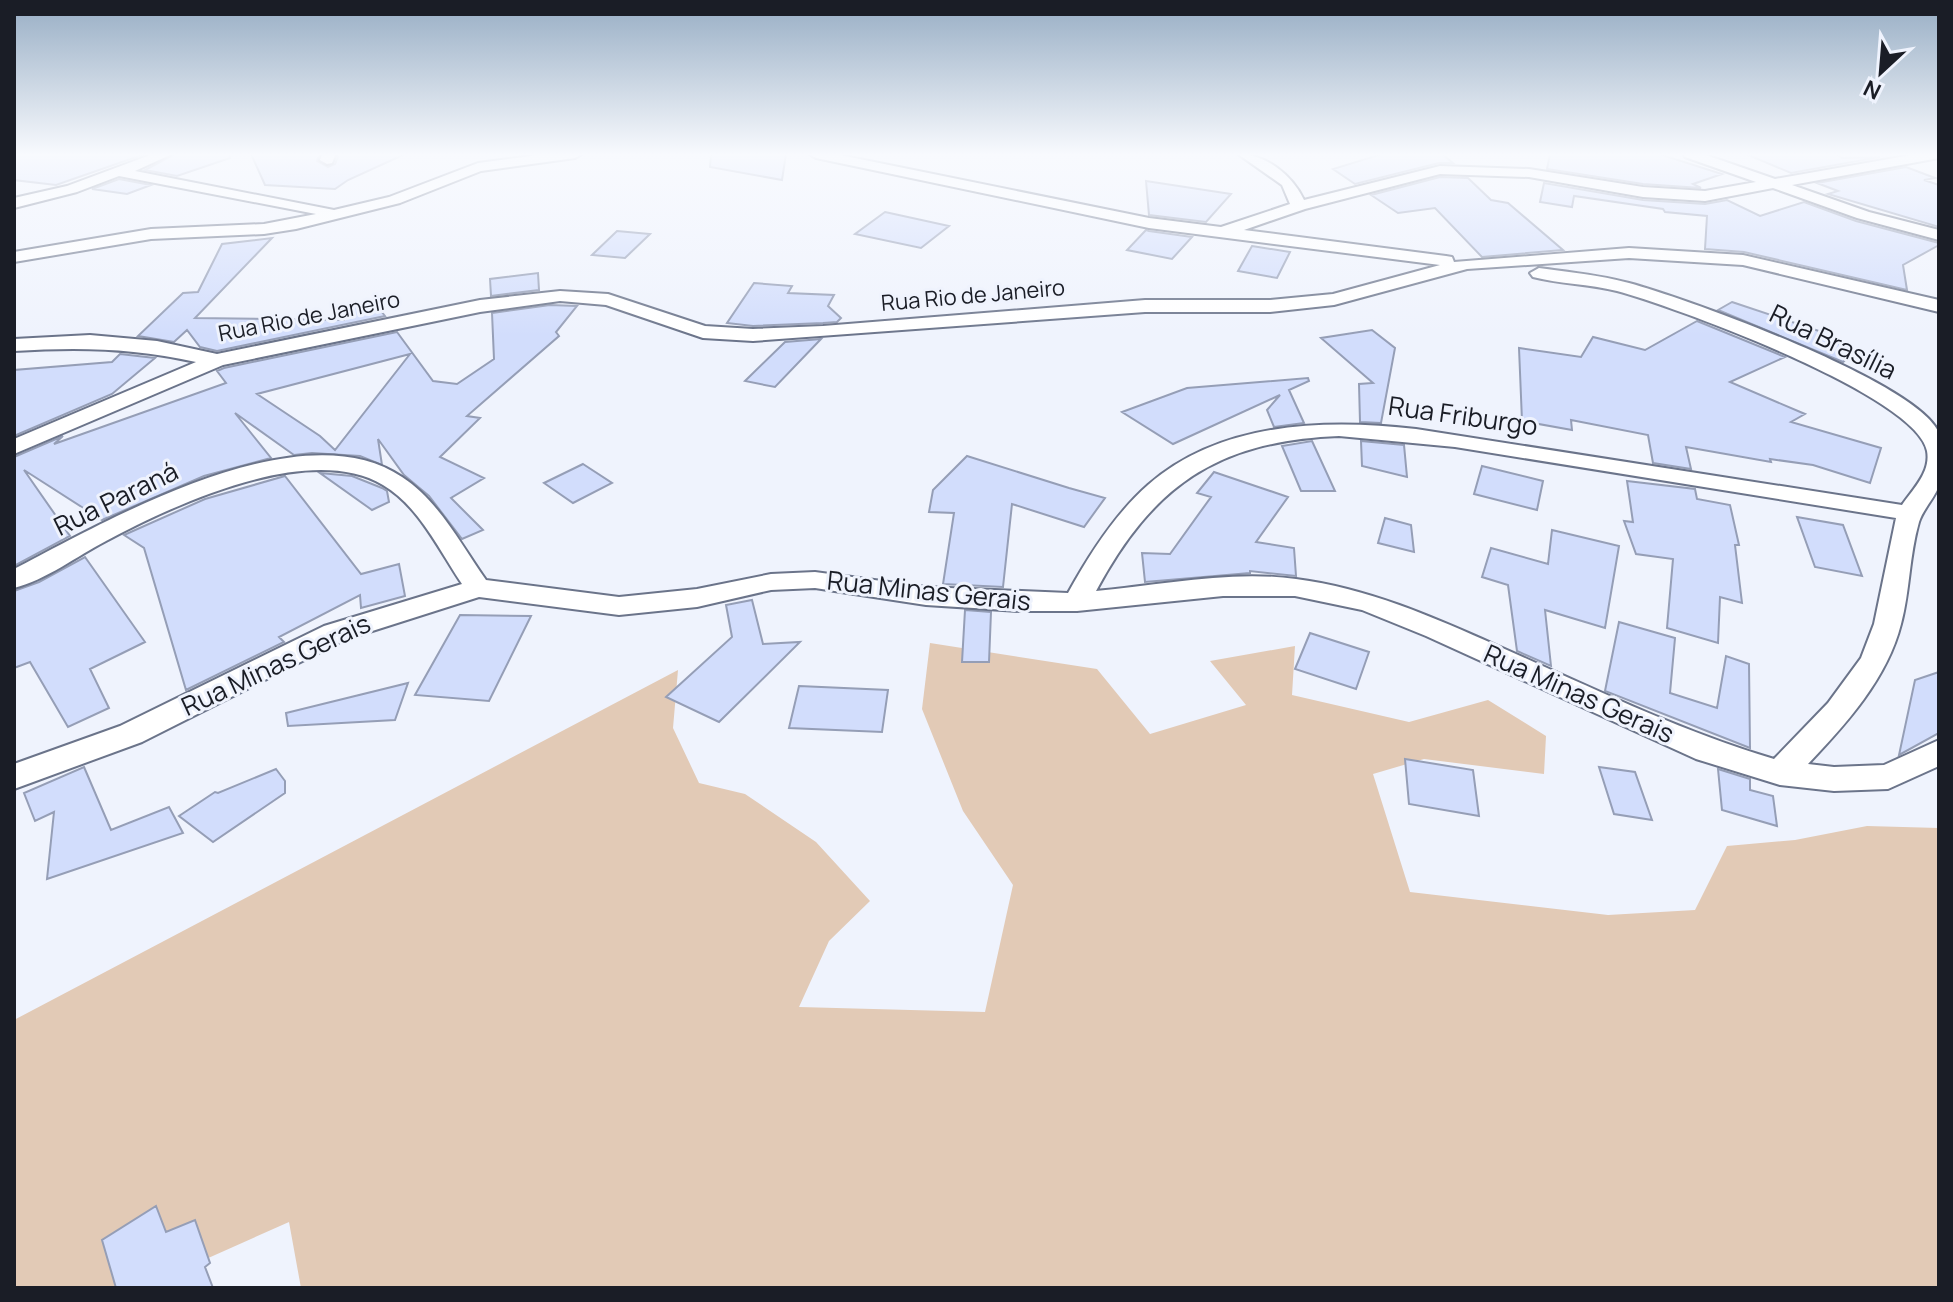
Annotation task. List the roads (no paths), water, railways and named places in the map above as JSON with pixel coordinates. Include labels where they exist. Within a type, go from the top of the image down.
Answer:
[{"type":"street","points":[[14,257],[151,234],[264,229],[336,215]]},
{"type":"street","points":[[1109,215],[1218,233],[1466,264]]},
{"type":"street","points":[[1218,233],[1273,215]]},
{"type":"street","points":[[1862,215],[1907,224],[1939,235]]},
{"type":"street","points":[[1891,215],[1907,224]]},
{"type":"street","name":"Rua Rio de Janeiro","points":[[14,345],[90,341],[157,347],[217,360],[480,306],[560,296],[608,300],[703,332],[767,334],[1145,306],[1283,305],[1334,299],[1466,264],[1629,253],[1698,255],[1793,269],[1939,306]]},
{"type":"street","name":"Rua Brasília","points":[[1466,264],[1619,286],[1696,311],[1805,357],[1893,402],[1932,436],[1939,452],[1937,478],[1909,513],[1883,639],[1860,682],[1780,773]]},
{"type":"street","points":[[14,447],[217,360]]},
{"type":"street","name":"Rua Friburgo","points":[[1077,602],[1093,569],[1164,483],[1205,459],[1274,435],[1321,431],[1379,432],[1462,442],[1909,513]]},
{"type":"street","name":"Rua Paraná","points":[[14,580],[180,496],[264,471],[319,464],[362,468],[393,480],[422,509],[478,588]]},
{"type":"street","name":"Rua Minas Gerais","points":[[14,777],[131,734],[334,633],[478,588],[619,606],[697,598],[771,582],[815,580],[926,596],[1077,602],[1223,587],[1295,587],[1369,603],[1436,629],[1707,751],[1780,773],[1834,779],[1888,777],[1939,752]]}]
